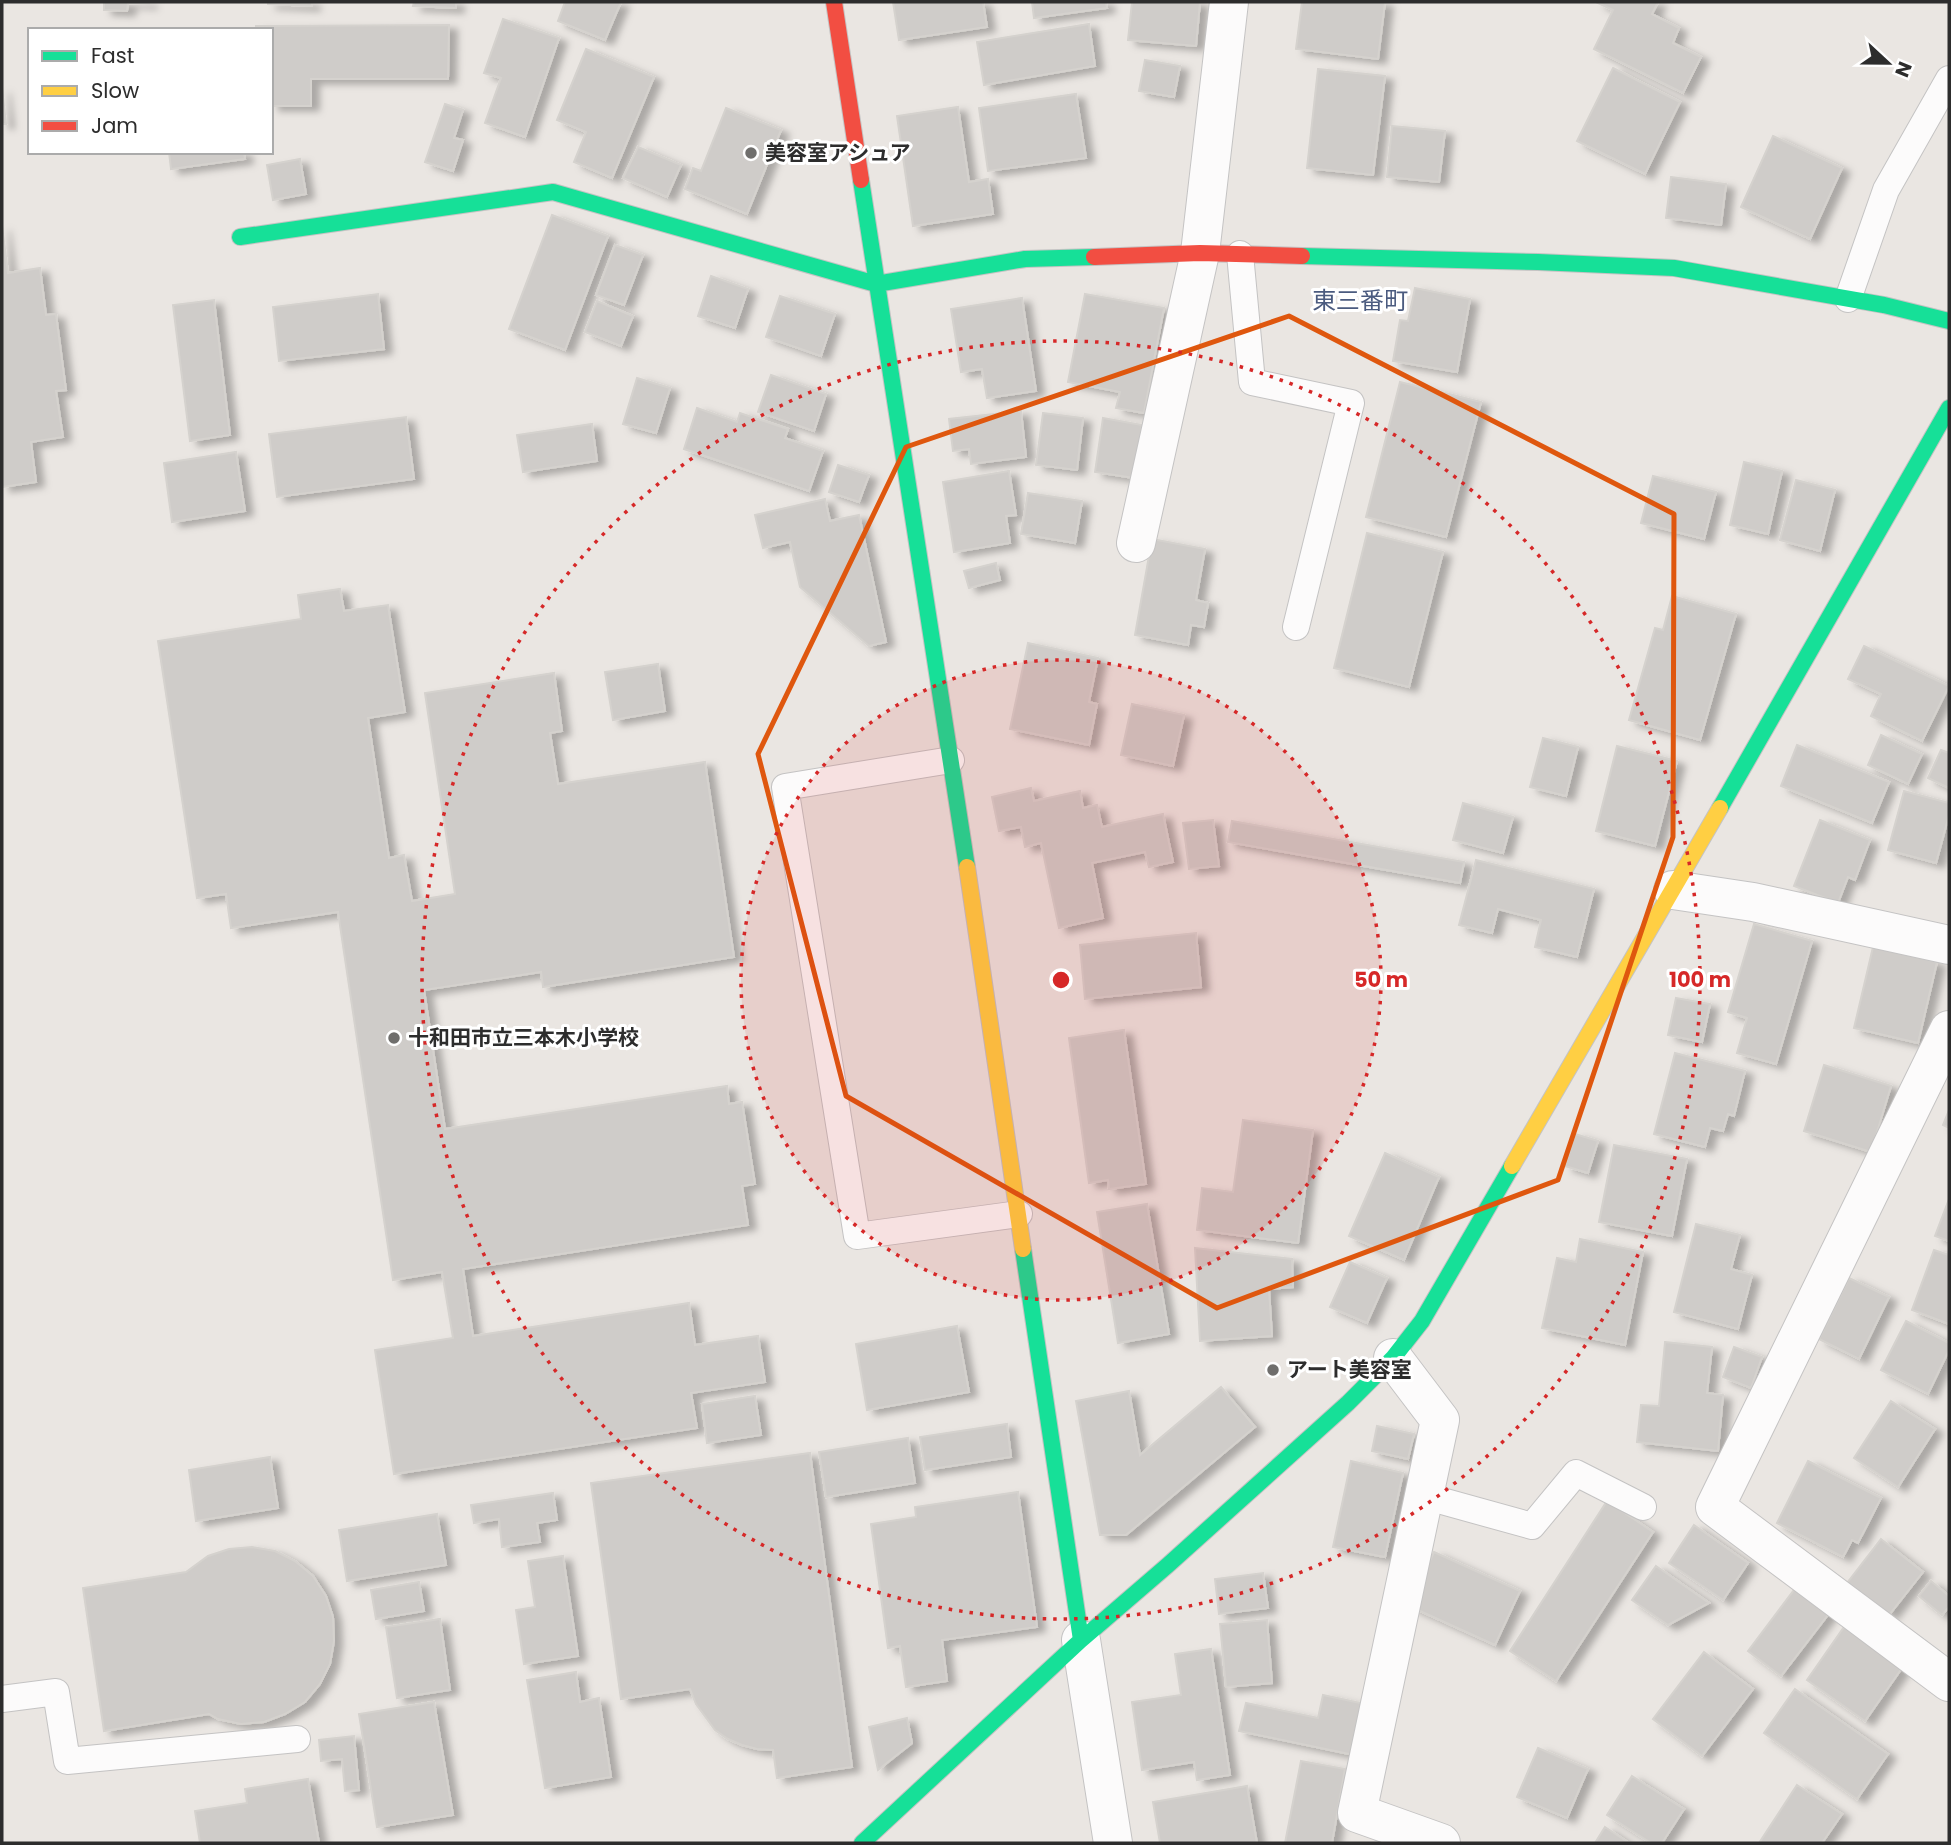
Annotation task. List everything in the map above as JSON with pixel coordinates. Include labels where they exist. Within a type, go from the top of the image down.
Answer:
[{"type":"street","points":[[834,2],[951,760],[1113,1843]]},
{"type":"street","points":[[1136,543],[1200,253],[1229,2]]},
{"type":"street","points":[[240,237],[553,192],[876,284],[1025,259],[1200,253],[1538,262],[1674,268],[1884,305],[1949,321]]},
{"type":"street","points":[[862,1843],[1081,1640],[1338,1412],[1392,1358],[1423,1321],[1949,408]]},
{"type":"street","points":[[1673,890],[1753,902],[1949,945]]},
{"type":"street","points":[[1943,1665],[1715,1507],[1949,1030]]},
{"type":"street","points":[[1392,1358],[1440,1420],[1357,1814],[1441,1843]]},
{"type":"lane","points":[[1849,299],[1885,190],[1949,79]]},
{"type":"lane","points":[[1240,254],[1252,382],[1351,403],[1296,627]]},
{"type":"lane","points":[[951,760],[785,787],[857,1236],[1019,1214]]},
{"type":"lane","points":[[1424,1496],[1532,1527],[1576,1473],[1643,1507]]},
{"type":"lane","points":[[2,1699],[56,1692],[67,1761],[297,1739]]},
{"type":"highlighted area","points":[[1289,316],[1674,514],[1673,837],[1558,1180],[1217,1308],[846,1096],[758,754],[906,447]]},
{"type":"building","points":[[104,2],[149,2],[149,4],[128,3],[127,11],[104,10]]},
{"type":"building","points":[[312,2],[312,6],[268,4]]},
{"type":"building","points":[[414,2],[456,2],[456,8],[413,6]]},
{"type":"building","points":[[565,2],[621,2],[605,40],[558,21]]},
{"type":"building","points":[[893,2],[983,2],[987,27],[899,40]]},
{"type":"building","points":[[1032,2],[1106,2],[1107,8],[1034,18]]},
{"type":"building","points":[[1132,2],[1200,2],[1196,46],[1128,40]]},
{"type":"building","points":[[1302,2],[1385,2],[1378,59],[1296,49]]},
{"type":"building","points":[[1596,2],[1658,2],[1652,14],[1679,28],[1673,43],[1701,57],[1683,93],[1594,49],[1613,10]]},
{"type":"building","points":[[503,19],[559,38],[525,137],[485,123],[501,78],[484,73]]},
{"type":"building","points":[[1089,24],[1095,66],[984,85],[977,42]]},
{"type":"building","points":[[449,25],[448,79],[311,79],[311,106],[273,106],[273,28],[256,26]]},
{"type":"building","points":[[586,49],[654,77],[612,178],[574,162],[586,132],[557,120]]},
{"type":"building","points":[[1145,60],[1180,66],[1174,97],[1139,91]]},
{"type":"building","points":[[1613,68],[1680,102],[1645,174],[1577,141]]},
{"type":"building","points":[[1318,69],[1385,76],[1373,175],[1307,168]]},
{"type":"building","points":[[2,88],[6,124],[2,124]]},
{"type":"building","points":[[1076,94],[1086,158],[988,171],[979,108]]},
{"type":"building","points":[[445,104],[463,110],[454,138],[463,140],[453,171],[425,162]]},
{"type":"building","points":[[958,107],[969,182],[988,179],[993,214],[913,226],[897,116]]},
{"type":"building","points":[[726,108],[781,130],[747,214],[685,189],[693,168],[701,171]]},
{"type":"building","points":[[1392,126],[1445,131],[1439,182],[1387,177]]},
{"type":"building","points":[[1773,136],[1842,168],[1810,239],[1741,207]]},
{"type":"building","points":[[638,147],[681,165],[667,197],[623,178]]},
{"type":"building","points":[[169,154],[244,154],[245,159],[171,169]]},
{"type":"building","points":[[300,159],[306,194],[273,200],[267,165]]},
{"type":"building","points":[[1671,177],[1726,184],[1721,225],[1666,218]]},
{"type":"building","points":[[552,215],[608,236],[565,350],[509,329]]},
{"type":"building","points":[[2,226],[8,273],[40,268],[46,315],[56,314],[66,390],[56,391],[63,437],[31,442],[36,482],[2,487]]},
{"type":"building","points":[[615,245],[643,255],[624,305],[596,295]]},
{"type":"building","points":[[711,276],[748,289],[735,328],[698,316]]},
{"type":"building","points":[[1415,288],[1470,299],[1457,372],[1393,361],[1400,320],[1408,321]]},
{"type":"building","points":[[378,294],[384,349],[279,361],[273,307]]},
{"type":"building","points":[[1085,294],[1164,308],[1144,413],[1116,408],[1120,392],[1068,382]]},
{"type":"building","points":[[780,296],[835,314],[821,356],[766,337]]},
{"type":"building","points":[[1022,298],[1036,391],[987,398],[982,369],[961,372],[951,309]]},
{"type":"building","points":[[214,300],[230,435],[190,441],[173,305]]},
{"type":"building","points":[[597,301],[633,316],[621,346],[585,332]]},
{"type":"building","points":[[771,375],[826,394],[814,431],[758,412]]},
{"type":"building","points":[[637,378],[670,388],[656,433],[623,424]]},
{"type":"building","points":[[1400,382],[1481,402],[1446,537],[1366,517]]},
{"type":"building","points":[[697,408],[737,422],[740,413],[788,429],[785,438],[823,451],[809,491],[684,449]]},
{"type":"building","points":[[1021,411],[1026,457],[971,464],[969,449],[953,451],[949,419]]},
{"type":"building","points":[[1043,413],[1083,418],[1077,470],[1036,465]]},
{"type":"building","points":[[406,417],[414,479],[277,497],[269,434]]},
{"type":"building","points":[[1103,418],[1142,425],[1134,478],[1095,472]]},
{"type":"building","points":[[592,424],[597,461],[523,472],[517,435]]},
{"type":"building","points":[[236,452],[245,511],[172,522],[164,463]]},
{"type":"building","points":[[1744,462],[1782,471],[1768,534],[1730,525]]},
{"type":"building","points":[[838,465],[869,475],[859,502],[829,492]]},
{"type":"building","points":[[1009,471],[1016,515],[1006,516],[1010,543],[954,552],[943,482]]},
{"type":"building","points":[[1653,476],[1716,492],[1704,539],[1641,523]]},
{"type":"building","points":[[1796,480],[1835,490],[1820,551],[1780,540]]},
{"type":"building","points":[[1028,493],[1082,501],[1075,543],[1021,534]]},
{"type":"building","points":[[825,499],[830,521],[859,515],[886,642],[869,646],[800,587],[790,542],[763,548],[755,515]]},
{"type":"building","points":[[1367,533],[1443,552],[1409,687],[1334,668]]},
{"type":"building","points":[[1152,539],[1205,549],[1196,600],[1208,603],[1204,627],[1191,625],[1188,645],[1135,635]]},
{"type":"building","points":[[996,563],[1000,580],[969,588],[964,571]]},
{"type":"building","name":"十和田市立三本木小学校","points":[[340,589],[344,611],[388,605],[405,712],[368,718],[389,858],[404,855],[412,901],[455,894],[425,693],[554,673],[562,731],[550,733],[558,784],[705,762],[734,957],[543,987],[541,972],[424,990],[445,1129],[727,1086],[729,1104],[742,1102],[755,1184],[742,1186],[748,1225],[463,1269],[473,1336],[689,1303],[695,1345],[758,1336],[765,1382],[691,1393],[697,1428],[394,1474],[375,1350],[453,1338],[442,1272],[393,1280],[338,912],[231,928],[226,894],[197,898],[158,641],[301,619],[298,595]]},
{"type":"building","points":[[1672,596],[1736,614],[1700,740],[1629,720],[1655,628],[1663,630]]},
{"type":"building","points":[[1028,643],[1098,658],[1089,702],[1097,704],[1089,745],[1010,729]]},
{"type":"building","points":[[1864,646],[1949,686],[1922,741],[1871,716],[1881,694],[1848,679]]},
{"type":"building","points":[[658,664],[665,711],[613,720],[605,672]]},
{"type":"building","points":[[1132,704],[1184,715],[1173,766],[1121,755]]},
{"type":"building","points":[[1881,735],[1922,754],[1908,784],[1868,765]]},
{"type":"building","points":[[1543,738],[1578,747],[1566,796],[1530,787]]},
{"type":"building","points":[[1797,745],[1889,782],[1872,823],[1781,786]]},
{"type":"building","points":[[1617,746],[1677,761],[1655,846],[1596,831]]},
{"type":"building","points":[[1941,750],[1949,753],[1949,788],[1928,778]]},
{"type":"building","points":[[1031,788],[1034,801],[1080,791],[1083,808],[1097,805],[1102,827],[1163,814],[1173,862],[1149,867],[1145,852],[1092,863],[1103,918],[1059,928],[1041,843],[1025,847],[1021,827],[999,831],[992,797]]},
{"type":"building","points":[[1904,791],[1949,803],[1949,815],[1936,863],[1888,850]]},
{"type":"building","points":[[1463,803],[1513,817],[1503,853],[1453,840]]},
{"type":"building","points":[[1213,820],[1219,866],[1189,869],[1183,823]]},
{"type":"building","points":[[1820,820],[1870,840],[1855,880],[1848,877],[1838,903],[1794,886]]},
{"type":"building","points":[[1232,821],[1464,862],[1460,883],[1228,842]]},
{"type":"building","points":[[1476,860],[1594,889],[1577,957],[1535,947],[1541,920],[1498,909],[1492,933],[1459,925]]},
{"type":"building","points":[[1754,924],[1812,941],[1776,1064],[1737,1053],[1747,1018],[1728,1012]]},
{"type":"building","points":[[1196,933],[1201,987],[1085,999],[1080,945]]},
{"type":"building","points":[[1873,947],[1937,962],[1918,1043],[1854,1028]]},
{"type":"building","points":[[1676,998],[1710,1004],[1702,1042],[1668,1035]]},
{"type":"building","points":[[1124,1030],[1146,1184],[1109,1189],[1108,1180],[1089,1183],[1069,1038]]},
{"type":"building","points":[[1675,1053],[1745,1071],[1734,1116],[1728,1114],[1723,1131],[1710,1128],[1705,1147],[1654,1134]]},
{"type":"building","points":[[1824,1065],[1891,1086],[1871,1152],[1804,1131]]},
{"type":"building","points":[[1949,1110],[1949,1128],[1943,1125]]},
{"type":"building","points":[[1243,1120],[1313,1130],[1298,1243],[1197,1230],[1202,1188],[1233,1192]]},
{"type":"building","points":[[1575,1134],[1598,1141],[1588,1173],[1565,1166]]},
{"type":"building","points":[[1614,1145],[1687,1159],[1672,1236],[1599,1222]]},
{"type":"building","points":[[1385,1153],[1439,1177],[1404,1260],[1349,1236]]},
{"type":"building","points":[[1949,1199],[1949,1241],[1935,1236]]},
{"type":"building","points":[[1147,1204],[1169,1334],[1118,1343],[1097,1212]]},
{"type":"building","points":[[1696,1224],[1740,1235],[1731,1269],[1752,1275],[1738,1329],[1674,1312]]},
{"type":"building","points":[[1580,1239],[1643,1252],[1625,1345],[1542,1328],[1557,1258],[1576,1262]]},
{"type":"building","points":[[1195,1248],[1292,1259],[1293,1287],[1269,1289],[1272,1336],[1200,1341]]},
{"type":"building","points":[[1934,1250],[1949,1255],[1949,1324],[1912,1310]]},
{"type":"building","points":[[1350,1262],[1387,1278],[1367,1323],[1330,1307]]},
{"type":"building","points":[[1849,1278],[1889,1297],[1859,1359],[1819,1339]]},
{"type":"building","points":[[1906,1321],[1949,1343],[1949,1350],[1928,1394],[1881,1370]]},
{"type":"building","points":[[957,1326],[969,1392],[867,1410],[856,1344]]},
{"type":"building","points":[[1665,1342],[1712,1347],[1707,1393],[1723,1395],[1718,1451],[1637,1442],[1641,1405],[1659,1406]]},
{"type":"building","points":[[1734,1347],[1762,1357],[1751,1388],[1723,1377]]},
{"type":"building","points":[[1221,1387],[1255,1427],[1126,1535],[1100,1535],[1076,1401],[1129,1391],[1140,1455]]},
{"type":"building","points":[[755,1396],[761,1435],[707,1443],[702,1404]]},
{"type":"building","points":[[1891,1401],[1935,1429],[1898,1487],[1854,1458]]},
{"type":"building","points":[[1007,1424],[1011,1457],[925,1470],[920,1437]]},
{"type":"building","points":[[1377,1426],[1414,1434],[1408,1459],[1372,1451]]},
{"type":"building","points":[[908,1438],[915,1483],[826,1497],[819,1452]]},
{"type":"building","points":[[810,1453],[852,1767],[777,1778],[773,1750],[742,1745],[715,1730],[696,1704],[690,1689],[621,1699],[591,1483]]},
{"type":"building","points":[[270,1457],[278,1508],[196,1521],[189,1470]]},
{"type":"building","points":[[1351,1461],[1403,1473],[1385,1557],[1333,1547]]},
{"type":"building","points":[[1808,1461],[1881,1498],[1858,1543],[1852,1540],[1843,1557],[1777,1523]]},
{"type":"building","points":[[1018,1492],[1037,1627],[942,1640],[947,1681],[906,1687],[900,1646],[888,1648],[871,1524],[916,1517],[915,1507]]},
{"type":"building","points":[[553,1493],[557,1520],[537,1523],[540,1542],[502,1547],[499,1519],[474,1523],[471,1505]]},
{"type":"building","points":[[1607,1501],[1653,1532],[1556,1681],[1510,1651]]},
{"type":"building","points":[[437,1514],[446,1565],[347,1581],[339,1530]]},
{"type":"building","points":[[1694,1525],[1748,1563],[1723,1600],[1669,1563]]},
{"type":"building","points":[[1881,1539],[1923,1572],[1889,1615],[1847,1583]]},
{"type":"building","points":[[252,1547],[275,1551],[295,1561],[313,1576],[326,1596],[333,1617],[334,1641],[330,1664],[320,1684],[305,1702],[264,1722],[241,1724],[209,1714],[104,1731],[83,1588],[186,1572],[208,1556],[229,1549]]},
{"type":"building","points":[[1434,1552],[1520,1591],[1495,1645],[1409,1606]]},
{"type":"building","points":[[563,1556],[578,1656],[524,1664],[516,1610],[535,1607],[528,1561]]},
{"type":"building","points":[[1656,1566],[1709,1603],[1668,1625],[1632,1600]]},
{"type":"building","points":[[1263,1573],[1268,1608],[1219,1614],[1215,1579]]},
{"type":"building","points":[[1931,1581],[1949,1596],[1949,1607],[1942,1615],[1919,1596]]},
{"type":"building","points":[[419,1582],[424,1611],[376,1619],[371,1590]]},
{"type":"building","points":[[1797,1586],[1831,1611],[1781,1676],[1748,1651]]},
{"type":"building","points":[[440,1619],[450,1690],[397,1698],[386,1627]]},
{"type":"building","points":[[1267,1620],[1272,1683],[1226,1687],[1220,1624]]},
{"type":"building","points":[[1844,1627],[1902,1668],[1865,1721],[1807,1680]]},
{"type":"building","points":[[1211,1649],[1230,1775],[1197,1780],[1194,1762],[1142,1770],[1132,1702],[1181,1695],[1175,1654]]},
{"type":"building","points":[[1704,1652],[1753,1689],[1702,1756],[1653,1719]]},
{"type":"building","points":[[576,1672],[580,1702],[599,1698],[611,1777],[545,1788],[527,1680]]},
{"type":"building","points":[[1795,1689],[1888,1754],[1857,1799],[1764,1733]]},
{"type":"building","points":[[1323,1695],[1365,1704],[1354,1755],[1239,1731],[1246,1703],[1318,1718]]},
{"type":"building","points":[[434,1702],[453,1815],[377,1827],[359,1714]]},
{"type":"building","points":[[907,1718],[912,1743],[878,1770],[869,1727]]},
{"type":"building","points":[[354,1736],[359,1790],[345,1791],[342,1759],[321,1761],[319,1740]]},
{"type":"building","points":[[1538,1748],[1588,1769],[1567,1818],[1517,1797]]},
{"type":"building","points":[[1301,1761],[1345,1769],[1332,1843],[1285,1843]]},
{"type":"building","points":[[1632,1776],[1684,1809],[1662,1843],[1651,1843],[1607,1815]]},
{"type":"building","points":[[308,1779],[319,1843],[200,1843],[195,1811],[247,1803],[245,1789]]},
{"type":"building","points":[[1797,1785],[1842,1814],[1822,1843],[1759,1843]]},
{"type":"building","points":[[1247,1786],[1257,1843],[1160,1843],[1153,1802]]},
{"type":"building","points":[[1605,1827],[1629,1843],[1595,1843]]},
{"type":"traffic: fast","points":[[861,180],[967,867]]},
{"type":"traffic: fast","points":[[240,237],[553,192],[876,284],[1025,259],[1094,257]]},
{"type":"traffic: fast","points":[[1302,256],[1674,268],[1884,305],[1949,321]]},
{"type":"traffic: fast","points":[[1720,808],[1949,408]]},
{"type":"traffic: fast","points":[[862,1843],[1081,1640],[1348,1403],[1393,1358],[1422,1321],[1512,1166]]},
{"type":"traffic: fast","points":[[1023,1249],[1081,1640]]},
{"type":"traffic: slow","points":[[1512,1166],[1720,808]]},
{"type":"traffic: slow","points":[[967,867],[1023,1249]]},
{"type":"traffic: jam","points":[[834,2],[861,180]]},
{"type":"traffic: jam","points":[[1094,257],[1200,253],[1302,256]]},
{"type":"place","name":"美容室アシュア","points":[[751,153]]},
{"type":"place","name":"十和田市立三本木小学校","points":[[394,1038]]},
{"type":"place","name":"アート美容室","points":[[1273,1370]]},
{"type":"district","name":"東三番町","points":[[1360,301]]}]
